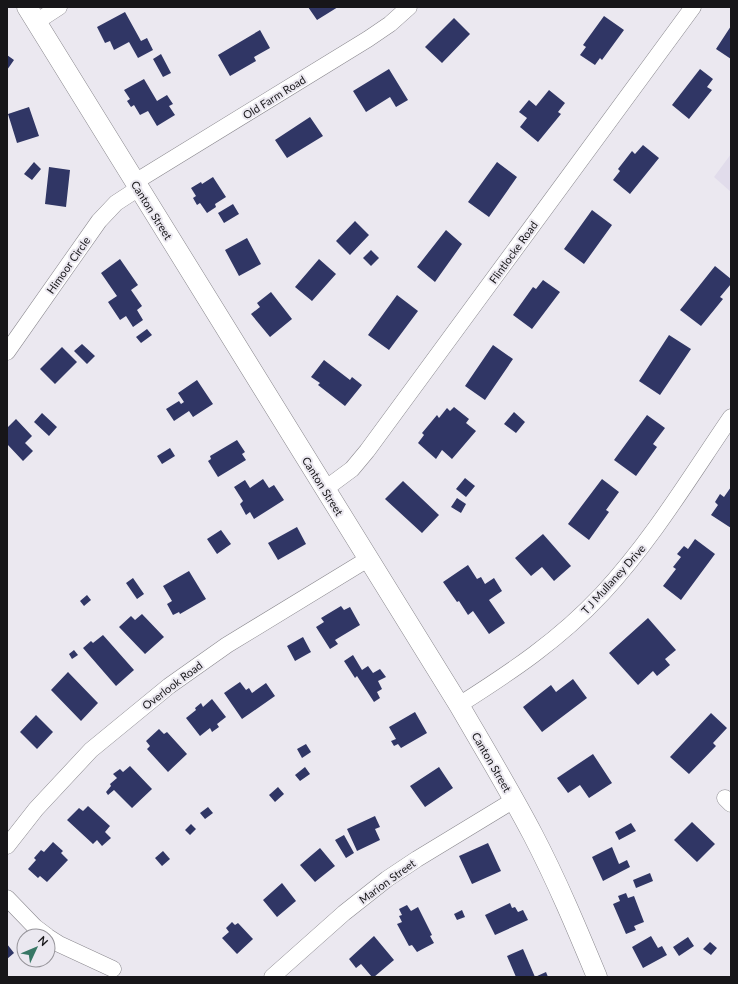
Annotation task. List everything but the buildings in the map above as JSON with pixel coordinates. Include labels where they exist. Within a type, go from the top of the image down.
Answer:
[{"type":"street","points":[[32,14],[59,7]]},
{"type":"street","name":"Old Farm Road","points":[[137,185],[368,39],[390,24],[409,7]]},
{"type":"street","name":"Flintlocke Road","points":[[325,489],[352,469],[367,451],[693,7]]},
{"type":"street","name":"Canton Street","points":[[32,14],[458,705],[514,800],[555,882],[597,977]]},
{"type":"street","name":"Himoor Circle","points":[[7,352],[99,221],[116,203],[137,185]]},
{"type":"street","name":"T J Mullaney Drive","points":[[458,705],[506,675],[541,650],[602,594],[645,543],[731,416]]},
{"type":"street","name":"Overlook Road","points":[[7,846],[36,809],[91,750],[169,686],[227,645],[368,559]]},
{"type":"street","name":"Marion Street","points":[[272,977],[344,913],[387,879],[514,800]]},
{"type":"street","points":[[7,898],[36,928]]},
{"type":"street","points":[[56,942],[113,969]]},
{"type":"shaded area","points":[[731,154],[731,192],[714,177]]}]
